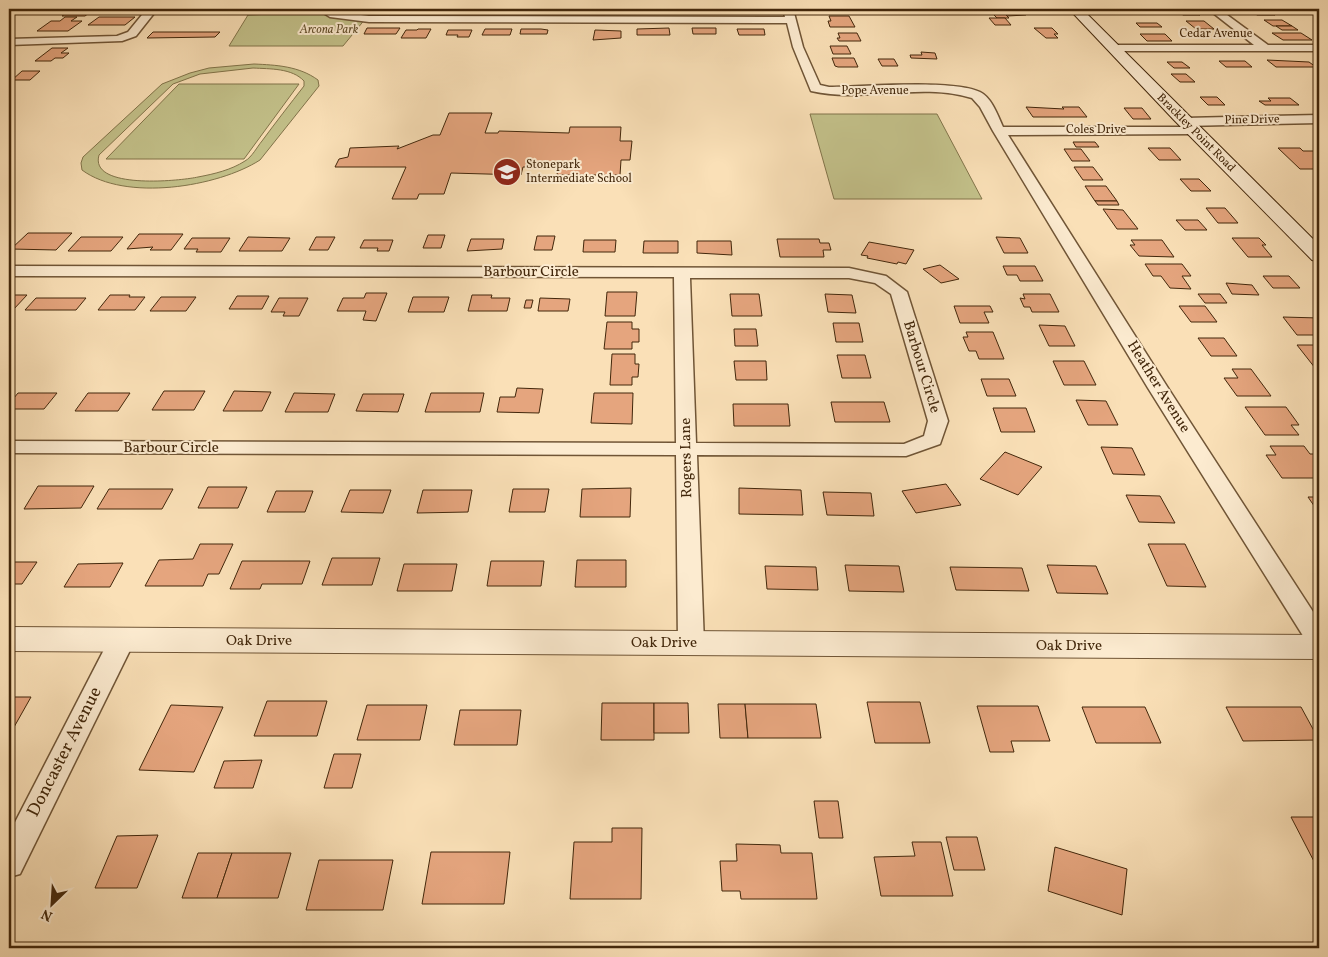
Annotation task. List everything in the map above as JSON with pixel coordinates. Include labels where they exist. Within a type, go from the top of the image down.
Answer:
[{"type":"street","points":[[322,9],[344,17],[369,19],[636,20],[789,14]]},
{"type":"street","points":[[636,20],[637,9]]},
{"type":"street","name":"Brackley Point Road","points":[[1075,9],[1319,256]]},
{"type":"street","points":[[1213,9],[1265,48]]},
{"type":"street","points":[[9,52],[14,42],[118,39],[132,34],[150,12]]},
{"type":"street","name":"Pope Avenue","points":[[789,14],[801,57],[816,88],[829,91],[947,90],[971,93],[982,100],[999,131]]},
{"type":"street","name":"Cedar Avenue","points":[[1114,48],[1319,48]]},
{"type":"street","name":"Pine Drive","points":[[1189,126],[1319,119]]},
{"type":"street","name":"Coles Drive","points":[[999,131],[1189,126]]},
{"type":"street","name":"Heather Avenue","points":[[999,131],[1164,397],[1319,641]]},
{"type":"street","name":"Barbour Circle","points":[[9,271],[849,273],[880,279],[899,292],[938,421],[933,440],[906,450],[9,447]]},
{"type":"street","name":"Rogers Lane","points":[[682,273],[691,644]]},
{"type":"street","name":"Oak Drive","points":[[9,639],[1319,647]]},
{"type":"street","name":"Doncaster Avenue","points":[[9,864],[122,640]]},
{"type":"green space","name":"Arcona Park","points":[[327,12],[366,18],[343,46],[229,46],[248,15]]},
{"type":"green space","points":[[254,64],[287,67],[311,75],[318,80],[319,86],[260,160],[221,177],[171,187],[146,188],[122,186],[100,180],[82,170],[81,163],[83,157],[162,84],[209,68]],"holes":[[[253,68],[287,71],[304,81],[304,86],[245,161],[228,169],[188,179],[156,181],[138,181],[121,178],[108,174],[100,166],[99,155],[173,84],[200,74]]]},
{"type":"green space","points":[[179,84],[299,84],[244,159],[106,159]]},
{"type":"green space","points":[[810,114],[937,114],[982,199],[834,199]]},
{"type":"building","points":[[173,9],[241,9],[236,14],[167,14]]},
{"type":"building","points":[[266,9],[289,9],[286,12],[268,12],[269,10]]},
{"type":"building","points":[[361,9],[397,9],[388,11],[359,11]]},
{"type":"building","points":[[405,9],[428,9],[426,11],[403,11]]},
{"type":"building","points":[[1175,9],[1191,9],[1200,15],[1183,15]]},
{"type":"building","points":[[1249,9],[1266,9],[1275,15],[1257,15]]},
{"type":"building","points":[[71,10],[93,10],[85,16],[62,16]]},
{"type":"building","points":[[1008,11],[1022,11],[1026,15],[1007,16],[1005,14],[1009,14]]},
{"type":"building","points":[[993,14],[1005,14],[1009,18],[997,18]]},
{"type":"building","points":[[829,16],[849,16],[855,27],[830,27],[828,21],[831,21]]},
{"type":"building","points":[[65,17],[77,17],[71,21],[82,21],[68,31],[37,31],[51,21],[60,21]]},
{"type":"building","points":[[99,17],[135,17],[125,25],[88,25]]},
{"type":"building","points":[[989,18],[1005,18],[1011,25],[995,25]]},
{"type":"building","points":[[1264,20],[1282,20],[1292,26],[1273,26]]},
{"type":"building","points":[[1186,21],[1204,21],[1214,29],[1196,29]]},
{"type":"building","points":[[1136,23],[1157,23],[1162,27],[1140,27]]},
{"type":"building","points":[[1276,26],[1292,26],[1298,30],[1282,30]]},
{"type":"building","points":[[367,28],[400,28],[396,34],[364,34]]},
{"type":"building","points":[[669,28],[670,35],[637,35],[637,29]]},
{"type":"building","points":[[692,28],[716,28],[716,34],[693,34]]},
{"type":"building","points":[[1034,28],[1052,28],[1058,34],[1054,34],[1058,38],[1046,38]]},
{"type":"building","points":[[431,29],[426,38],[401,38],[406,30]]},
{"type":"building","points":[[485,29],[512,29],[510,35],[482,35]]},
{"type":"building","points":[[521,29],[548,30],[547,34],[520,34]]},
{"type":"building","points":[[737,29],[764,29],[765,35],[739,35]]},
{"type":"building","points":[[448,30],[472,30],[469,37],[457,37],[458,35],[446,35]]},
{"type":"building","points":[[595,30],[621,31],[621,38],[593,40]]},
{"type":"building","points":[[153,32],[220,32],[215,37],[147,38]]},
{"type":"building","points":[[838,33],[857,33],[861,41],[839,41],[837,38],[840,38]]},
{"type":"building","points":[[1272,33],[1301,33],[1312,40],[1283,40]]},
{"type":"building","points":[[1140,34],[1165,34],[1172,41],[1147,41]]},
{"type":"building","points":[[830,46],[847,46],[851,54],[833,54]]},
{"type":"building","points":[[52,48],[68,48],[61,53],[69,53],[63,58],[55,58],[51,61],[35,61]]},
{"type":"building","points":[[921,52],[935,53],[937,59],[911,58],[910,55],[922,55]]},
{"type":"building","points":[[832,58],[854,58],[858,67],[835,66]]},
{"type":"building","points":[[878,59],[894,59],[898,66],[882,66]]},
{"type":"building","points":[[1267,60],[1309,62],[1316,67],[1276,67]]},
{"type":"building","points":[[1219,61],[1245,61],[1252,67],[1226,67]]},
{"type":"building","points":[[1167,62],[1182,62],[1190,68],[1174,68]]},
{"type":"building","points":[[22,71],[40,71],[30,80],[12,80]]},
{"type":"building","points":[[1171,74],[1186,74],[1195,82],[1180,82]]},
{"type":"building","points":[[1200,97],[1217,97],[1225,105],[1208,105]]},
{"type":"building","points":[[1268,98],[1290,98],[1299,105],[1265,105],[1259,101],[1271,101]]},
{"type":"building","points":[[1026,107],[1064,109],[1062,107],[1079,107],[1087,117],[1033,117]]},
{"type":"building","points":[[1124,108],[1142,108],[1151,119],[1133,119]]},
{"type":"building","points":[[449,113],[492,113],[485,133],[498,133],[499,131],[569,133],[570,127],[621,127],[620,141],[632,141],[630,160],[621,160],[620,175],[557,175],[558,167],[523,167],[521,175],[451,173],[444,194],[419,194],[417,199],[392,199],[406,167],[335,167],[339,159],[348,157],[350,148],[399,146],[397,149],[433,135],[440,135]]},
{"type":"building","points":[[1073,142],[1095,142],[1099,147],[1076,147]]},
{"type":"building","points":[[1148,148],[1170,148],[1181,160],[1159,160]]},
{"type":"building","points":[[1278,148],[1300,148],[1303,151],[1317,151],[1315,148],[1319,148],[1319,169],[1300,169]]},
{"type":"building","points":[[1064,149],[1081,149],[1090,161],[1072,161]]},
{"type":"building","points":[[1074,167],[1093,167],[1103,180],[1083,180]]},
{"type":"building","points":[[1180,179],[1199,179],[1211,191],[1191,191]]},
{"type":"building","points":[[1085,186],[1106,186],[1117,201],[1095,201]]},
{"type":"building","points":[[1095,201],[1117,201],[1119,205],[1098,205]]},
{"type":"building","points":[[1206,208],[1225,208],[1238,223],[1218,223]]},
{"type":"building","points":[[1103,209],[1123,210],[1138,229],[1117,229]]},
{"type":"building","points":[[1176,220],[1198,220],[1207,230],[1185,230]]},
{"type":"building","points":[[28,233],[72,233],[56,250],[11,249]]},
{"type":"building","points":[[139,234],[183,234],[171,250],[150,250],[153,247],[127,249]]},
{"type":"building","points":[[428,235],[445,235],[441,248],[423,248]]},
{"type":"building","points":[[537,236],[555,236],[552,250],[534,250]]},
{"type":"building","points":[[81,237],[123,237],[111,251],[68,251]]},
{"type":"building","points":[[248,237],[290,238],[282,251],[239,251]]},
{"type":"building","points":[[316,237],[335,237],[328,250],[309,250]]},
{"type":"building","points":[[996,237],[1020,238],[1028,253],[1004,253]]},
{"type":"building","points":[[192,238],[230,238],[221,252],[196,252],[198,249],[184,249]]},
{"type":"building","points":[[1232,238],[1259,238],[1266,245],[1262,245],[1272,257],[1248,257]]},
{"type":"building","points":[[471,239],[504,239],[502,249],[467,251]]},
{"type":"building","points":[[777,239],[819,239],[820,243],[829,243],[831,250],[823,250],[824,257],[780,257]]},
{"type":"building","points":[[364,240],[393,240],[389,251],[377,251],[378,248],[360,248]]},
{"type":"building","points":[[584,240],[616,240],[615,252],[583,252]]},
{"type":"building","points":[[1131,240],[1162,240],[1174,257],[1139,256],[1130,245],[1135,245]]},
{"type":"building","points":[[644,241],[678,241],[678,253],[643,253]]},
{"type":"building","points":[[697,241],[731,241],[732,255],[697,253]]},
{"type":"building","points":[[869,242],[914,250],[906,264],[898,262],[897,264],[861,255]]},
{"type":"building","points":[[1145,264],[1182,264],[1191,276],[1182,276],[1191,289],[1170,288],[1161,276],[1153,276]]},
{"type":"building","points":[[940,265],[959,279],[941,283],[923,269]]},
{"type":"building","points":[[1003,266],[1035,266],[1043,281],[1020,281],[1017,275],[1007,275]]},
{"type":"building","points":[[1263,276],[1289,276],[1300,288],[1273,288]]},
{"type":"building","points":[[1226,283],[1252,285],[1259,295],[1232,294]]},
{"type":"building","points":[[9,292],[12,292],[10,295],[27,295],[13,310],[9,310]]},
{"type":"building","points":[[607,292],[637,292],[635,316],[605,316]]},
{"type":"building","points":[[366,293],[387,293],[376,321],[363,320],[366,311],[337,311],[343,298],[364,298]]},
{"type":"building","points":[[730,294],[759,294],[762,316],[732,316]]},
{"type":"building","points":[[825,294],[852,295],[856,313],[828,312]]},
{"type":"building","points":[[1023,294],[1050,294],[1059,312],[1032,312],[1030,307],[1024,307],[1020,298],[1025,299]]},
{"type":"building","points":[[1198,294],[1220,294],[1227,303],[1205,303]]},
{"type":"building","points":[[110,295],[145,297],[135,310],[98,310]]},
{"type":"building","points":[[472,295],[492,295],[491,298],[510,298],[507,311],[468,311]]},
{"type":"building","points":[[237,296],[269,296],[262,309],[229,309]]},
{"type":"building","points":[[161,297],[196,297],[186,311],[150,311]]},
{"type":"building","points":[[413,297],[449,297],[444,312],[408,312]]},
{"type":"building","points":[[36,298],[86,298],[76,310],[25,310]]},
{"type":"building","points":[[279,298],[308,298],[299,316],[283,316],[285,312],[271,312]]},
{"type":"building","points":[[540,298],[570,299],[568,311],[538,311]]},
{"type":"building","points":[[526,300],[533,300],[531,308],[524,308]]},
{"type":"building","points":[[954,306],[990,306],[993,312],[984,312],[989,323],[960,323]]},
{"type":"building","points":[[1179,306],[1205,306],[1217,322],[1191,322]]},
{"type":"building","points":[[1283,317],[1319,318],[1319,335],[1297,335]]},
{"type":"building","points":[[607,322],[632,322],[632,329],[639,329],[639,342],[632,342],[632,349],[604,349]]},
{"type":"building","points":[[833,323],[859,323],[863,342],[836,342]]},
{"type":"building","points":[[1039,325],[1065,326],[1075,346],[1049,346]]},
{"type":"building","points":[[734,329],[756,329],[758,346],[735,346]]},
{"type":"building","points":[[966,332],[993,332],[1004,359],[979,359],[976,351],[969,351],[963,337],[968,337]]},
{"type":"building","points":[[1198,338],[1224,338],[1237,356],[1211,356]]},
{"type":"building","points":[[1297,345],[1319,345],[1319,373]]},
{"type":"building","points":[[612,354],[635,354],[635,364],[639,364],[638,377],[632,377],[632,385],[610,385]]},
{"type":"building","points":[[837,355],[865,355],[871,378],[842,378]]},
{"type":"building","points":[[734,361],[766,361],[767,380],[736,380]]},
{"type":"building","points":[[1053,361],[1084,361],[1096,385],[1064,385]]},
{"type":"building","points":[[1232,369],[1251,369],[1271,396],[1237,396],[1224,378],[1238,378]]},
{"type":"building","points":[[981,379],[1009,379],[1016,396],[987,396]]},
{"type":"building","points":[[517,388],[543,389],[539,413],[497,412],[500,397],[515,397]]},
{"type":"building","points":[[164,391],[205,391],[194,410],[152,410]]},
{"type":"building","points":[[234,391],[271,392],[262,411],[223,411]]},
{"type":"building","points":[[18,393],[57,393],[44,409],[9,409],[9,404]]},
{"type":"building","points":[[88,393],[130,393],[118,411],[75,411]]},
{"type":"building","points":[[294,393],[335,394],[328,412],[285,412]]},
{"type":"building","points":[[431,393],[484,393],[480,412],[425,412]]},
{"type":"building","points":[[594,393],[633,393],[632,424],[591,423]]},
{"type":"building","points":[[363,394],[404,394],[398,412],[356,411]]},
{"type":"building","points":[[1076,400],[1106,401],[1118,425],[1088,425]]},
{"type":"building","points":[[831,402],[884,402],[890,422],[835,422]]},
{"type":"building","points":[[733,404],[788,404],[790,426],[734,426]]},
{"type":"building","points":[[1245,407],[1286,407],[1299,425],[1291,425],[1299,435],[1265,435]]},
{"type":"building","points":[[993,408],[1026,408],[1035,432],[1001,432]]},
{"type":"building","points":[[1270,446],[1304,446],[1310,454],[1319,454],[1319,478],[1282,478],[1266,455],[1276,455]]},
{"type":"building","points":[[1101,447],[1132,448],[1145,475],[1113,474]]},
{"type":"building","points":[[1005,452],[1042,467],[1018,495],[980,479]]},
{"type":"building","points":[[946,484],[961,505],[916,513],[902,491]]},
{"type":"building","points":[[38,486],[94,486],[81,508],[24,509]]},
{"type":"building","points":[[208,487],[247,487],[238,508],[198,508]]},
{"type":"building","points":[[631,488],[630,517],[580,517],[582,489]]},
{"type":"building","points":[[739,488],[801,490],[803,515],[739,514]]},
{"type":"building","points":[[109,489],[173,489],[162,509],[97,509]]},
{"type":"building","points":[[513,489],[549,489],[545,512],[509,512]]},
{"type":"building","points":[[350,490],[391,490],[383,513],[341,512]]},
{"type":"building","points":[[423,490],[472,490],[468,512],[417,513]]},
{"type":"building","points":[[276,491],[313,491],[305,512],[267,512]]},
{"type":"building","points":[[823,492],[871,493],[874,516],[827,515]]},
{"type":"building","points":[[1126,495],[1160,496],[1175,523],[1139,522]]},
{"type":"building","points":[[1308,497],[1319,497],[1319,513]]},
{"type":"building","points":[[200,544],[233,544],[219,574],[208,574],[203,586],[145,586],[159,560],[193,559]]},
{"type":"building","points":[[1148,544],[1185,544],[1206,587],[1167,586]]},
{"type":"building","points":[[332,558],[380,558],[372,585],[322,585]]},
{"type":"building","points":[[577,560],[626,560],[626,587],[575,587]]},
{"type":"building","points":[[242,561],[310,561],[302,584],[262,584],[260,589],[230,589]]},
{"type":"building","points":[[491,561],[544,561],[541,586],[487,586]]},
{"type":"building","points":[[9,562],[37,562],[22,584],[9,584]]},
{"type":"building","points":[[123,563],[110,587],[64,587],[78,564]]},
{"type":"building","points":[[404,564],[457,564],[452,591],[397,591]]},
{"type":"building","points":[[845,565],[899,566],[904,592],[849,591]]},
{"type":"building","points":[[1047,565],[1096,566],[1108,594],[1057,593]]},
{"type":"building","points":[[765,566],[816,567],[818,590],[767,589]]},
{"type":"building","points":[[950,567],[1022,568],[1029,591],[956,590]]},
{"type":"building","points":[[9,697],[31,697],[9,736]]},
{"type":"building","points":[[267,701],[327,701],[317,736],[254,736]]},
{"type":"building","points":[[867,702],[920,702],[930,743],[875,743]]},
{"type":"building","points":[[602,703],[654,703],[654,740],[601,740]]},
{"type":"building","points":[[654,703],[688,703],[689,733],[654,733]]},
{"type":"building","points":[[718,704],[745,704],[748,738],[720,738]]},
{"type":"building","points":[[745,704],[816,704],[821,738],[748,738]]},
{"type":"building","points":[[171,705],[223,707],[194,772],[139,770]]},
{"type":"building","points":[[367,705],[427,705],[420,740],[357,740]]},
{"type":"building","points":[[977,706],[1038,706],[1050,741],[1011,741],[1014,752],[990,752]]},
{"type":"building","points":[[1082,707],[1145,707],[1161,743],[1096,743]]},
{"type":"building","points":[[1226,707],[1301,707],[1319,740],[1243,741]]},
{"type":"building","points":[[460,710],[521,710],[517,745],[454,745]]},
{"type":"building","points":[[334,754],[361,754],[352,788],[324,788]]},
{"type":"building","points":[[262,760],[253,788],[214,788],[224,761]]},
{"type":"building","points":[[814,801],[838,801],[843,838],[819,838]]},
{"type":"building","points":[[1291,817],[1319,817],[1319,871]]},
{"type":"building","points":[[612,828],[642,828],[641,899],[570,899],[574,842],[612,842]]},
{"type":"building","points":[[158,835],[137,888],[95,888],[117,836]]},
{"type":"building","points":[[946,837],[977,837],[985,870],[954,870]]},
{"type":"building","points":[[912,842],[941,842],[953,896],[881,896],[874,857],[915,856]]},
{"type":"building","points":[[736,844],[780,845],[781,853],[812,853],[817,899],[741,899],[740,891],[722,891],[720,861],[737,861]]},
{"type":"building","points":[[1055,847],[1127,869],[1122,915],[1048,891]]},
{"type":"building","points":[[431,852],[510,852],[504,904],[422,904]]},
{"type":"building","points":[[198,853],[232,853],[217,898],[182,898]]},
{"type":"building","points":[[232,853],[291,853],[278,898],[217,898]]},
{"type":"building","points":[[319,860],[393,860],[383,910],[306,910]]},
{"type":"place","name":"Stonepark Intermediate School","points":[[507,172]]}]
